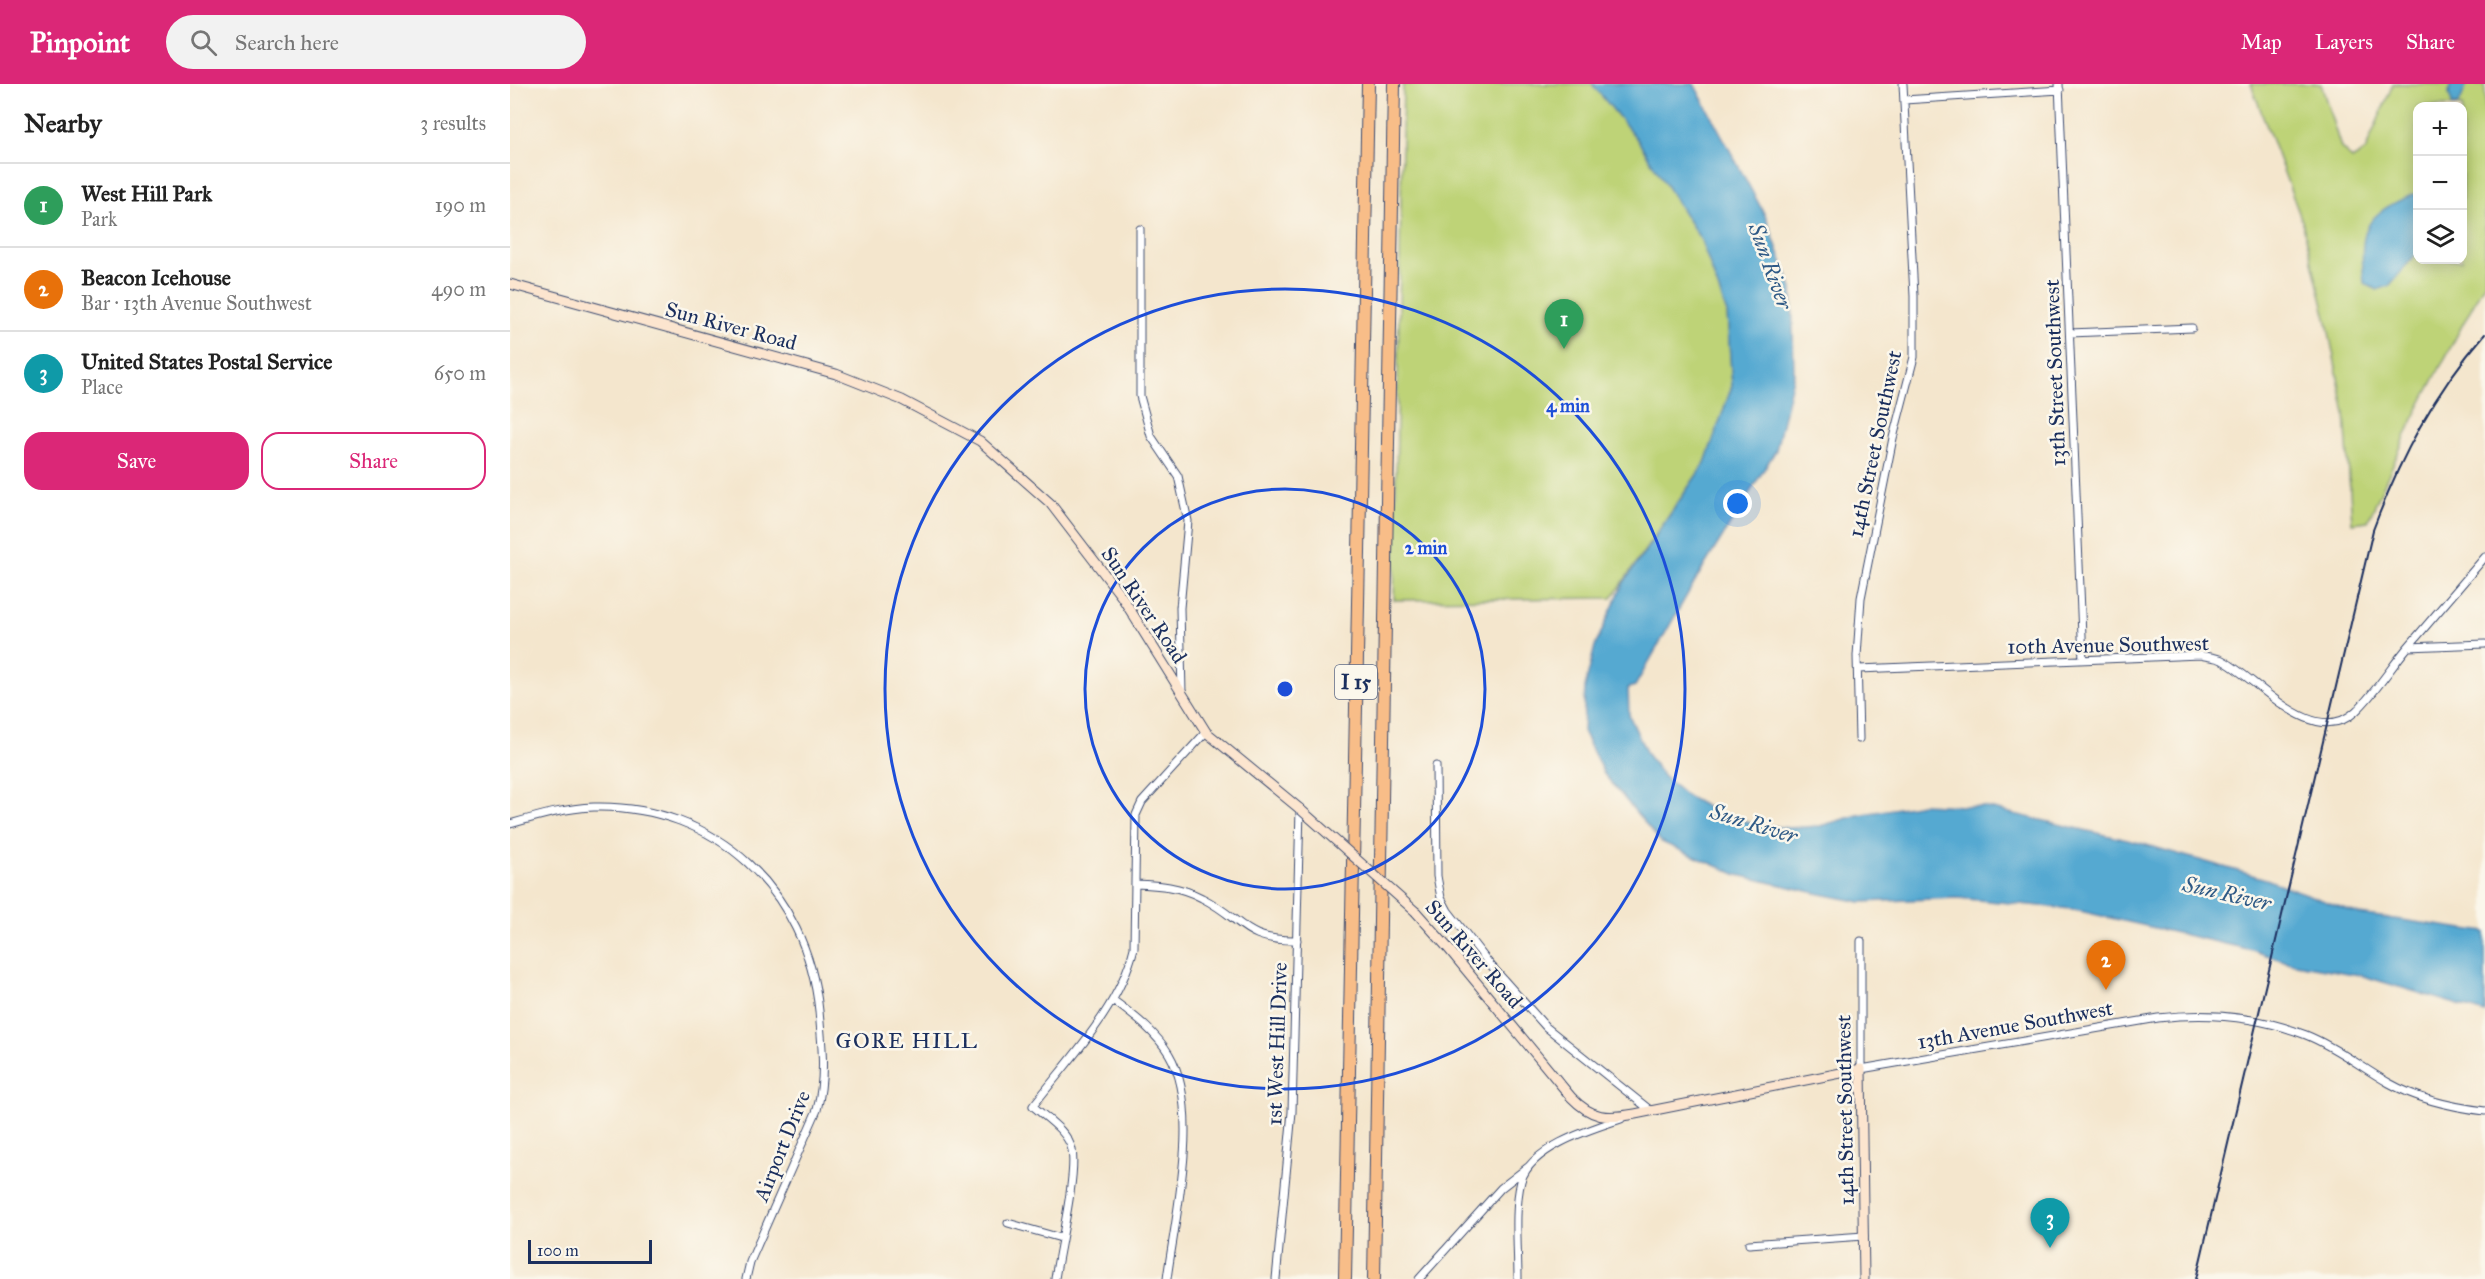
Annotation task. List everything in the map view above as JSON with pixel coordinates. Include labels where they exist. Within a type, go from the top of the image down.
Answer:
[{"type":"highway","name":"I 15","points":[[1345,1279],[1368,84]]},
{"type":"highway","name":"I 15","points":[[1374,1279],[1394,84]]},
{"type":"street","name":"14th Street Southwest","points":[[1859,739],[1861,598],[1893,438],[1914,357],[1914,296],[1903,84]]},
{"type":"street","points":[[1904,100],[2060,87]]},
{"type":"street","name":"13th Street Southwest","points":[[2060,87],[2083,660]]},
{"type":"street","points":[[1140,229],[1140,396],[1151,436],[1178,476],[1188,521],[1180,608],[1182,693]]},
{"type":"street","name":"Sun River Road","points":[[510,284],[836,374],[902,400],[980,441],[1050,503],[1122,597],[1206,732],[1300,809],[1416,912],[1449,948],[1582,1108],[1610,1118],[1635,1114]]},
{"type":"street","points":[[2070,333],[2192,328]]},
{"type":"street","name":"10th Avenue Southwest","points":[[1859,669],[2200,655],[2220,659],[2295,713],[2319,722],[2334,722],[2355,712],[2485,557]]},
{"type":"street","points":[[2408,647],[2485,644]]},
{"type":"street","points":[[1055,1279],[1072,1172],[1072,1150],[1064,1133],[1033,1106],[1113,1000],[1130,966],[1134,948],[1136,815],[1142,802],[1206,732]]},
{"type":"street","points":[[1436,766],[1437,876],[1441,898],[1448,911],[1488,963],[1546,1027],[1650,1110]]},
{"type":"street","name":"Airport Drive","points":[[510,824],[551,812],[593,807],[634,809],[677,820],[718,840],[760,873],[775,890],[799,931],[816,990],[824,1066],[823,1088],[817,1110],[750,1262],[746,1279]]},
{"type":"street","name":"1st West Hill Drive","points":[[1276,1279],[1292,1112],[1300,809]]},
{"type":"street","points":[[1135,884],[1166,885],[1182,889],[1204,899],[1262,938],[1298,940]]},
{"type":"street","name":"14th Street Southwest","points":[[1861,941],[1864,1279]]},
{"type":"street","points":[[1113,1000],[1146,1025],[1169,1055],[1184,1092],[1186,1128],[1167,1279]]},
{"type":"street","name":"13th Avenue Southwest","points":[[1419,1279],[1501,1188],[1543,1153],[1586,1131],[1650,1110],[1862,1069],[2158,1018],[2195,1014],[2235,1016],[2306,1035],[2345,1054],[2390,1084],[2448,1106],[2485,1111]]},
{"type":"street","points":[[1518,1279],[1519,1192],[1528,1167]]},
{"type":"street","points":[[1008,1223],[1061,1238]]},
{"type":"street","points":[[1749,1245],[1864,1236]]},
{"type":"green space","points":[[1403,84],[1592,84],[1637,139],[1701,240],[1727,313],[1732,386],[1705,463],[1612,598],[1394,600]]},
{"type":"green space","points":[[2251,84],[2321,84],[2341,148],[2352,159],[2365,151],[2393,84],[2485,84],[2485,282],[2413,419],[2368,521],[2352,523],[2345,413],[2327,322],[2302,221]]},
{"type":"water","name":"Sun River","points":[[1592,84],[1694,84],[1766,217],[1792,289],[1794,373],[1776,450],[1698,576],[1635,686],[1628,688],[1629,715],[1647,754],[1663,776],[1685,795],[1719,814],[1753,824],[1789,828],[1820,826],[1858,815],[1922,804],[1984,807],[2136,842],[2266,879],[2359,914],[2485,932],[2485,1013],[2360,975],[2290,963],[2252,950],[2071,909],[1957,898],[1861,902],[1816,893],[1738,875],[1661,842],[1604,774],[1583,731],[1585,687],[1595,646],[1623,584],[1705,463],[1732,386],[1727,313],[1701,240],[1637,139]]},
{"type":"water","points":[[2450,84],[2467,84],[2460,102],[2452,102],[2449,94]]},
{"type":"water","points":[[2413,195],[2413,258],[2389,286],[2377,290],[2364,283],[2365,235],[2376,216]]},
{"type":"railway","points":[[2196,1279],[2373,530],[2383,503],[2420,427],[2450,379],[2485,334]]},
{"type":"place","name":"West Hill Park","points":[[1564,349]]},
{"type":"place","name":"Beacon Icehouse","points":[[2106,990]]},
{"type":"place","name":"United States Postal Service","points":[[2050,1248]]},
{"type":"district","name":"GORE HILL","points":[[907,1040]]}]
